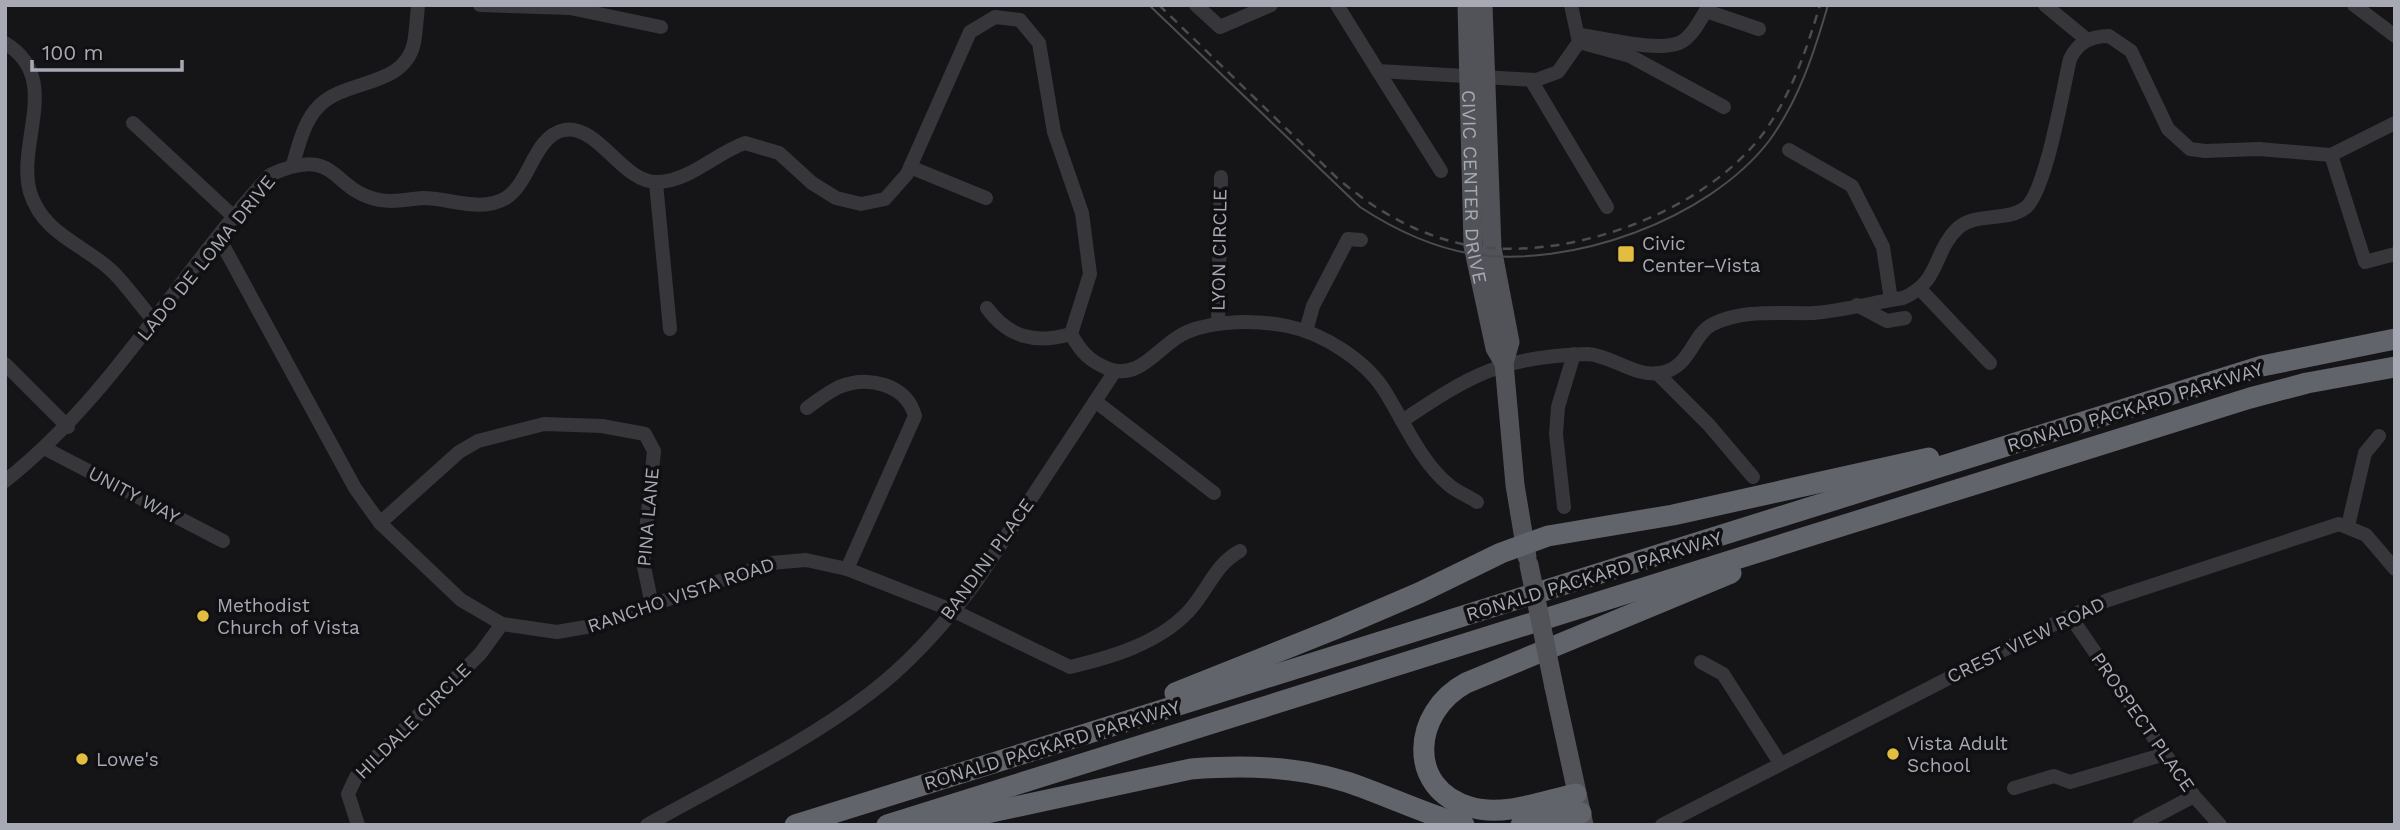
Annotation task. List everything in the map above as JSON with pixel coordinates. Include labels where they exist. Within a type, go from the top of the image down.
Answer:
[{"type":"highway","name":"RONALD PACKARD PARKWAY","points":[[795,825],[2262,366],[2395,339]]},
{"type":"highway","name":"RONALD PACKARD PARKWAY","points":[[887,825],[2250,398],[2307,383],[2395,367]]},
{"type":"highway","points":[[1000,760],[1527,555],[1548,536],[1638,522],[1927,458],[2017,443]]},
{"type":"highway","points":[[1580,811],[1495,811],[1467,806],[1451,799],[1433,779],[1424,753],[1425,730],[1434,708],[1453,690],[1478,678],[1873,517]]},
{"type":"highway","points":[[932,825],[1191,769],[1228,766],[1314,774],[1345,781],[1464,825]]},
{"type":"highway","points":[[1521,825],[1580,811]]},
{"type":"main road","name":"CIVIC CENTER DRIVE","points":[[1467,5],[1492,248],[1510,342],[1504,363],[1515,485],[1580,811]]},
{"type":"main road","name":"CIVIC CENTER DRIVE","points":[[1476,77],[1483,5]]},
{"type":"street","points":[[293,164],[302,133],[318,107],[331,96],[382,79],[402,65],[414,46],[418,5]]},
{"type":"street","points":[[480,5],[570,8],[661,27]]},
{"type":"street","points":[[1196,5],[1220,27],[1271,5]]},
{"type":"street","points":[[1337,5],[1441,171]]},
{"type":"street","points":[[1378,71],[1531,80],[1558,72],[1579,39],[1570,5]]},
{"type":"street","points":[[2045,5],[2087,39]]},
{"type":"street","points":[[2354,5],[2395,36]]},
{"type":"street","points":[[1579,39],[1681,43],[1708,8],[1759,29]]},
{"type":"street","points":[[670,329],[656,183],[686,174],[745,143],[779,153],[812,183],[849,202],[885,199],[910,167],[970,32],[995,17],[1020,20],[1039,43],[1054,132],[1082,213],[1090,274],[1071,334],[1083,354],[1095,363],[1124,372],[1140,366],[1186,332],[1218,324],[1268,324],[1306,331],[1368,371],[1385,390],[1402,421],[1449,485],[1476,502]]},
{"type":"street","points":[[1402,421],[1458,383],[1504,363],[1574,354],[1597,355],[1636,370],[1657,373],[1670,370],[1685,360],[1710,325],[1755,313],[1816,313],[1891,300],[1920,289],[1934,272],[1958,228],[1968,222],[2017,212],[2032,200],[2044,170],[2070,59],[2076,48],[2087,39],[2109,36],[2132,51],[2168,129],[2190,149],[2259,149],[2331,155],[2395,123]]},
{"type":"street","points":[[1579,39],[1630,56],[1724,107]]},
{"type":"street","points":[[5,43],[24,57],[33,80],[36,100],[28,174],[35,205],[53,231],[111,271],[154,321]]},
{"type":"street","points":[[1531,80],[1607,207]]},
{"type":"street","points":[[133,123],[235,218]]},
{"type":"street","name":"LADO DE LOMA DRIVE","points":[[5,481],[46,449],[68,427],[270,175],[293,164],[325,166],[362,194],[380,200],[437,199],[489,204],[506,198],[518,187],[550,138],[561,131],[572,130],[599,145],[634,175],[656,183]]},
{"type":"street","points":[[1788,150],[1852,186],[1883,247],[1891,300]]},
{"type":"street","points":[[2331,155],[2365,262],[2395,254]]},
{"type":"street","points":[[910,167],[986,198]]},
{"type":"street","name":"LYON CIRCLE","points":[[1218,324],[1221,177]]},
{"type":"street","name":"RANCHO VISTA ROAD","points":[[219,238],[355,488],[380,523],[461,600],[502,624],[527,629],[570,631],[785,560],[806,560],[847,569],[954,611],[1070,667],[1134,648],[1174,623],[1189,611],[1224,559],[1240,551]]},
{"type":"street","points":[[1306,331],[1318,296],[1348,239],[1361,240]]},
{"type":"street","points":[[1920,289],[1990,363]]},
{"type":"street","points":[[1857,305],[1887,321],[1905,318]]},
{"type":"street","points":[[987,308],[998,323],[1018,336],[1036,341],[1071,334]]},
{"type":"street","points":[[1564,507],[1556,435],[1558,407],[1574,354]]},
{"type":"street","points":[[5,364],[68,427]]},
{"type":"street","name":"BANDINI PLACE","points":[[648,825],[843,712],[878,686],[954,611],[1115,371]]},
{"type":"street","points":[[1657,373],[1709,425],[1753,477]]},
{"type":"street","points":[[807,408],[839,387],[861,382],[883,384],[898,390],[912,405],[915,416],[847,569]]},
{"type":"street","points":[[1095,401],[1214,493]]},
{"type":"street","name":"PINA LANE","points":[[380,523],[459,452],[478,441],[544,424],[583,424],[645,434],[654,452],[643,562],[652,605]]},
{"type":"street","points":[[2379,436],[2365,453],[2348,526],[2366,535],[2395,569]]},
{"type":"street","name":"UNITY WAY","points":[[46,449],[223,541]]},
{"type":"street","name":"CREST VIEW ROAD","points":[[1662,825],[2070,616],[2108,600],[2339,524],[2348,526]]},
{"type":"street","name":"PROSPECT PLACE","points":[[2070,616],[2194,796],[2220,825]]},
{"type":"street","name":"HILDALE CIRCLE","points":[[358,825],[348,793],[356,777],[480,654],[502,624]]},
{"type":"street","points":[[1701,662],[1723,674],[1780,763]]},
{"type":"street","points":[[2014,788],[2054,776],[2070,782],[2165,754]]},
{"type":"street","points":[[2139,825],[2194,796]]},
{"type":"tram line","points":[[1149,5],[1360,207],[1400,230],[1442,247],[1472,254],[1510,257],[1551,254],[1593,246],[1634,233],[1711,194],[1743,169],[1769,141],[1789,109],[1811,58],[1828,5]]},
{"type":"railway","points":[[1159,5],[1337,178],[1365,200],[1427,233],[1462,244],[1501,249],[1542,247],[1584,240],[1626,227],[1666,210],[1703,189],[1736,164],[1762,135],[1781,105],[1797,73],[1820,5]]},
{"type":"place","name":"Civic Center–Vista","points":[[1626,254]]},
{"type":"place","name":"Methodist Church of Vista","points":[[203,616]]},
{"type":"place","name":"Vista Adult School","points":[[1893,754]]},
{"type":"place","name":"Lowe's","points":[[82,759]]}]
